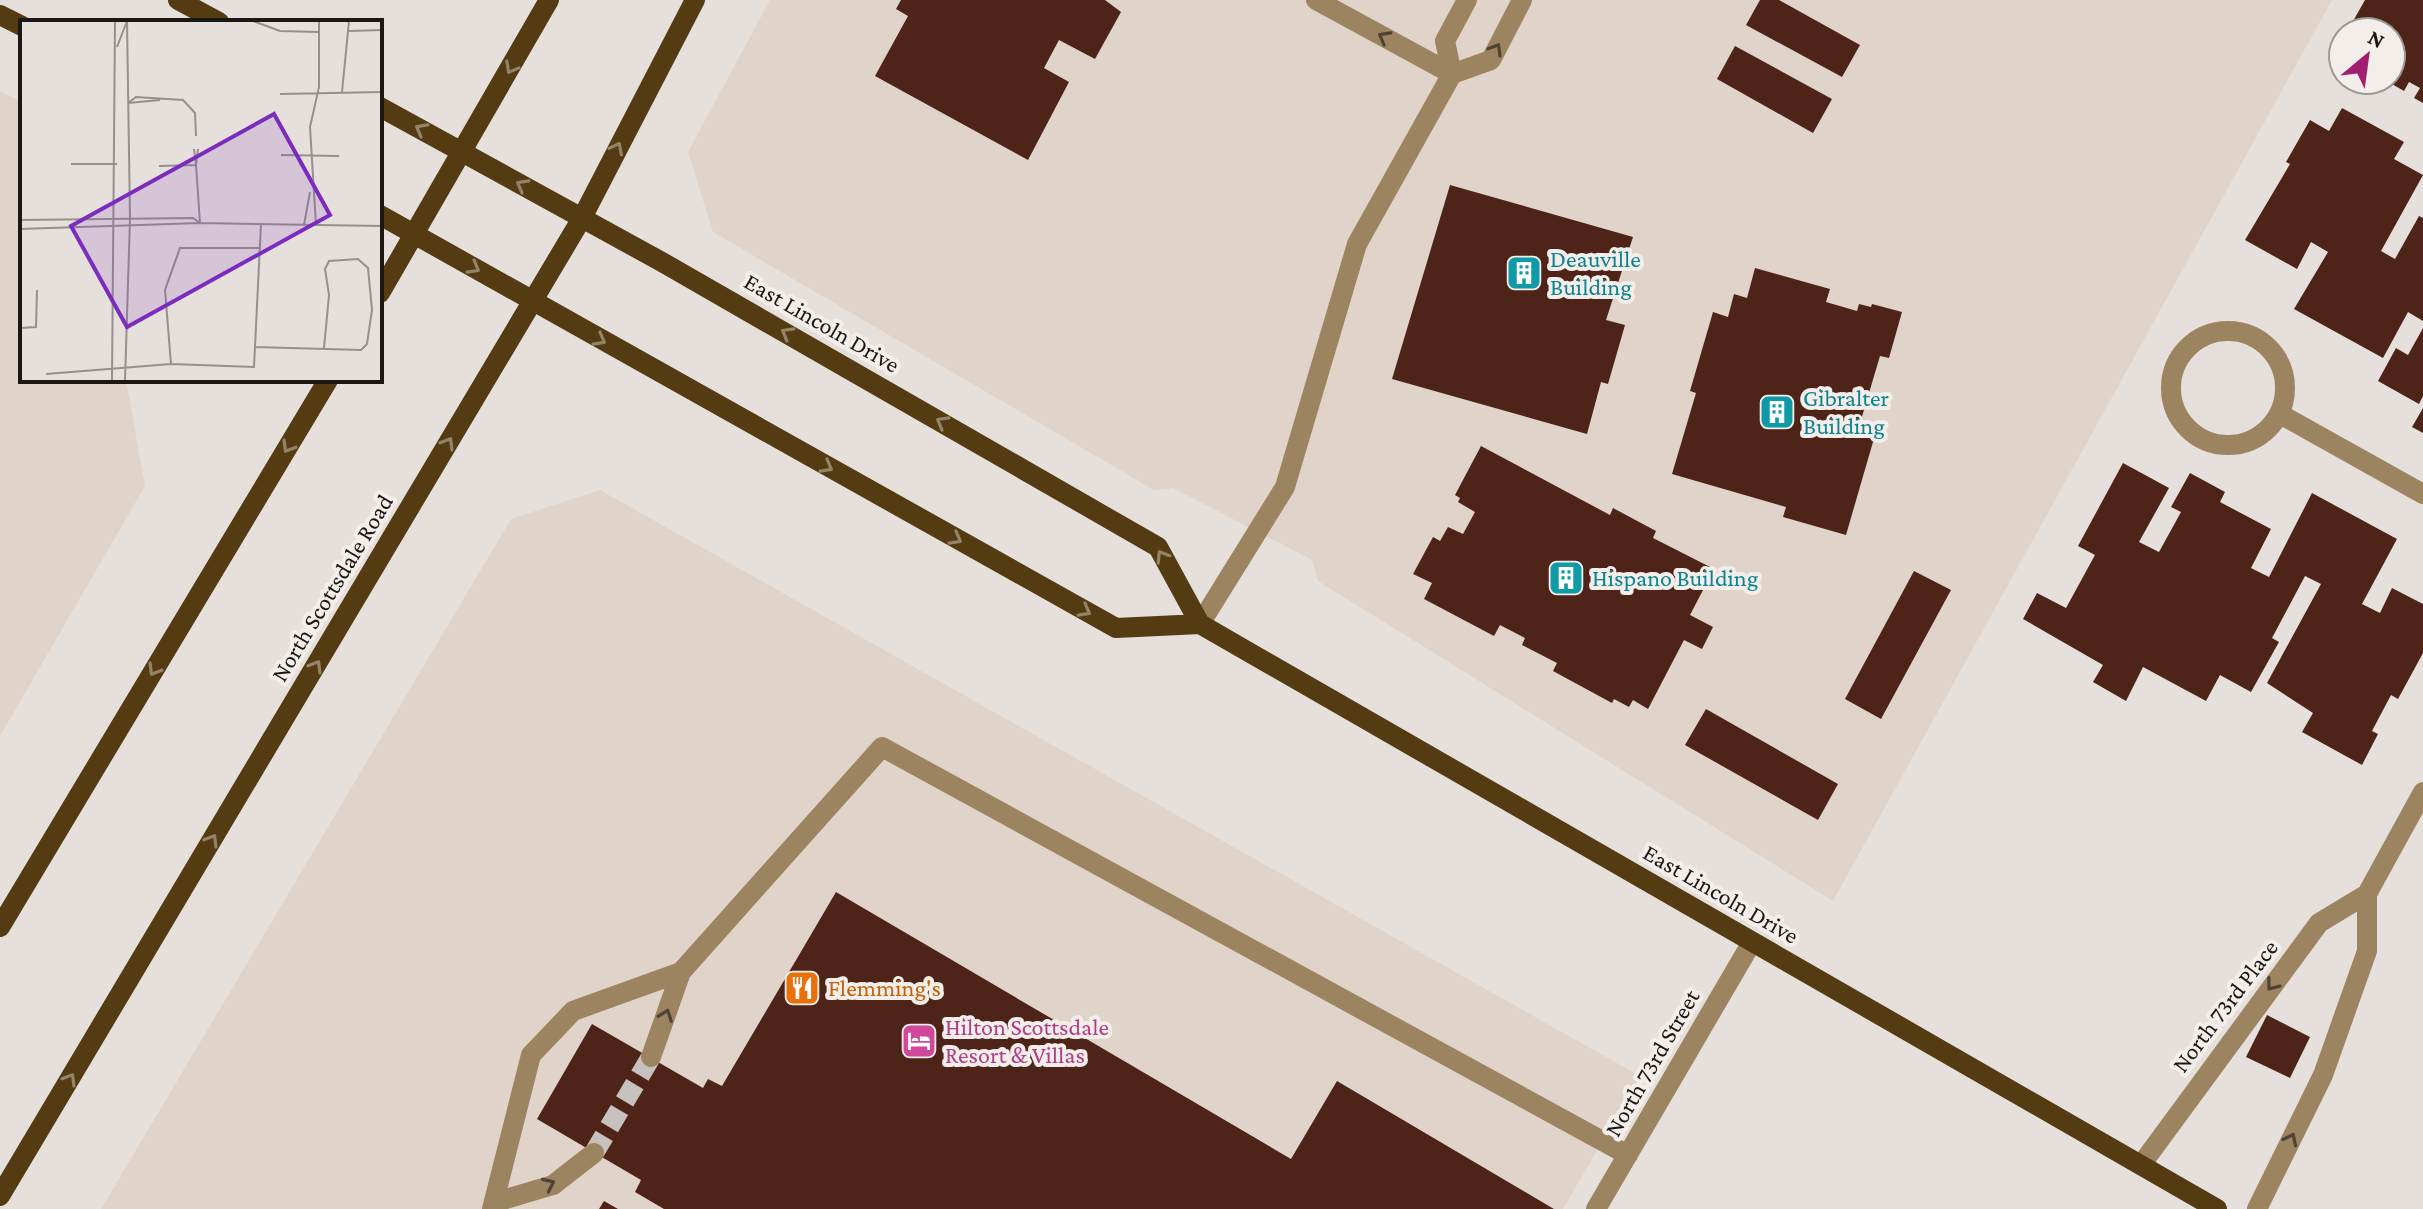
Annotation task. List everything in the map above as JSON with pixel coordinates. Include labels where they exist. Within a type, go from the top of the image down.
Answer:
[{"type":"main road","points":[[178,0],[215,20]]},
{"type":"main road","points":[[382,290],[549,0]]},
{"type":"main road","name":"North Scottsdale Road","points":[[0,1196],[582,218],[695,0]]},
{"type":"main road","points":[[0,15],[20,25]]},
{"type":"main road","name":"East Lincoln Drive","points":[[382,108],[582,218],[1158,547],[1200,624],[2217,1209]]},
{"type":"main road","points":[[382,216],[1116,628],[1200,624]]},
{"type":"main road","points":[[0,927],[327,382]]},
{"type":"street","points":[[1316,0],[1452,74]]},
{"type":"street","points":[[1452,74],[1445,41],[1467,0]]},
{"type":"street","points":[[1200,624],[1285,487],[1357,244],[1452,74],[1491,60],[1522,0]]},
{"type":"street","points":[[2217,331],[2254,336],[2268,346],[2279,361],[2285,388],[2280,414],[2268,430],[2251,441],[2232,445],[2213,443],[2195,434],[2181,421],[2172,403],[2170,383],[2175,365],[2186,348],[2200,337],[2217,331]]},
{"type":"street","points":[[2280,414],[2423,494]]},
{"type":"street","points":[[651,1057],[681,972],[882,747],[1628,1155]]},
{"type":"street","points":[[2257,1209],[2323,1075],[2367,951],[2367,894],[2423,792]]},
{"type":"street","name":"North 73rd Place","points":[[2141,1165],[2319,923],[2367,894]]},
{"type":"street","name":"North 73rd Street","points":[[1596,1209],[1752,942]]},
{"type":"street","points":[[494,1206],[531,1055],[573,1011],[681,972]]},
{"type":"street","points":[[494,1206],[553,1185],[594,1153]]},
{"type":"shaded area","points":[[770,0],[2332,0],[1833,901],[1318,581],[1312,560],[1173,488],[1154,490],[713,232],[688,152]]},
{"type":"shaded area","points":[[0,91],[20,101],[20,382],[126,382],[145,486],[0,736]]},
{"type":"shaded area","points":[[600,490],[1640,1076],[1563,1209],[101,1209],[511,519]]},
{"type":"building","points":[[901,0],[1105,0],[1121,12],[1095,59],[1059,40],[1044,68],[1069,82],[1028,160],[875,76],[908,16],[896,9]]},
{"type":"building","points":[[1760,0],[1779,0],[1860,45],[1842,77],[1746,25]]},
{"type":"building","points":[[2365,0],[2423,0],[2423,103],[2414,98],[2420,88],[2409,82],[2407,86],[2407,16],[2356,16]]},
{"type":"building","points":[[1735,46],[1832,99],[1813,133],[1717,79]]},
{"type":"building","points":[[2342,108],[2404,142],[2394,159],[2423,175],[2381,251],[2395,259],[2419,216],[2423,218],[2423,321],[2408,312],[2383,358],[2294,309],[2328,252],[2311,242],[2297,269],[2245,240],[2290,164],[2286,162],[2310,120],[2329,131]]},
{"type":"building","name":"Deauville Building","points":[[1450,185],[1633,237],[1606,320],[1625,325],[1608,384],[1601,382],[1587,434],[1392,379]]},
{"type":"building","name":"Gibralter Building","points":[[1755,268],[1830,289],[1826,302],[1857,311],[1859,304],[1871,307],[1872,304],[1902,312],[1889,358],[1880,356],[1858,430],[1875,435],[1846,535],[1783,517],[1786,507],[1672,474],[1696,393],[1690,391],[1713,312],[1728,317],[1734,294],[1747,298]]},
{"type":"building","points":[[2423,328],[2423,396],[2419,404],[2378,381],[2396,348],[2408,355]]},
{"type":"building","points":[[2423,408],[2423,433],[2412,427]]},
{"type":"building","name":"Hispano Building","points":[[1481,446],[1610,515],[1613,508],[1656,531],[1653,538],[1714,569],[1690,615],[1713,627],[1702,649],[1684,640],[1648,709],[1633,700],[1629,707],[1614,699],[1612,703],[1553,671],[1557,663],[1522,645],[1525,638],[1500,625],[1494,636],[1424,599],[1432,583],[1413,574],[1433,537],[1440,541],[1448,527],[1463,534],[1475,512],[1458,502],[1460,498],[1455,495]]},
{"type":"building","points":[[2123,463],[2169,488],[2139,542],[2159,552],[2181,512],[2171,507],[2190,473],[2225,492],[2220,502],[2271,529],[2251,568],[2269,577],[2312,493],[2397,539],[2362,604],[2380,613],[2392,588],[2423,604],[2423,653],[2398,699],[2391,695],[2372,731],[2378,734],[2362,765],[2302,732],[2313,713],[2267,683],[2321,584],[2305,576],[2272,638],[2279,642],[2251,692],[2220,675],[2206,701],[2143,667],[2126,701],[2093,682],[2103,665],[2023,619],[2037,593],[2066,608],[2095,555],[2078,546]]},
{"type":"building","points":[[1914,571],[1951,590],[1881,719],[1845,699]]},
{"type":"building","points":[[1706,709],[1838,784],[1818,820],[1685,745]]},
{"type":"building","name":"Hilton Scottsdale Resort & Villas","points":[[836,892],[1291,1159],[1337,1081],[1554,1209],[664,1209],[635,1192],[641,1180],[537,1119],[592,1024],[703,1088],[708,1079],[722,1086]]},
{"type":"building","points":[[2267,1015],[2310,1037],[2290,1078],[2246,1057]]},
{"type":"building","points":[[604,1201],[618,1209],[599,1209]]},
{"type":"tunnel","points":[[594,1153],[651,1057]]},
{"type":"place","name":"Deauville Building","points":[[1524,273]]},
{"type":"place","name":"Gibralter Building","points":[[1777,412]]},
{"type":"place","name":"Hispano Building","points":[[1566,578]]},
{"type":"place","name":"Flemming's","points":[[802,988]]},
{"type":"place","name":"Hilton Scottsdale Resort & Villas","points":[[919,1041]]}]
